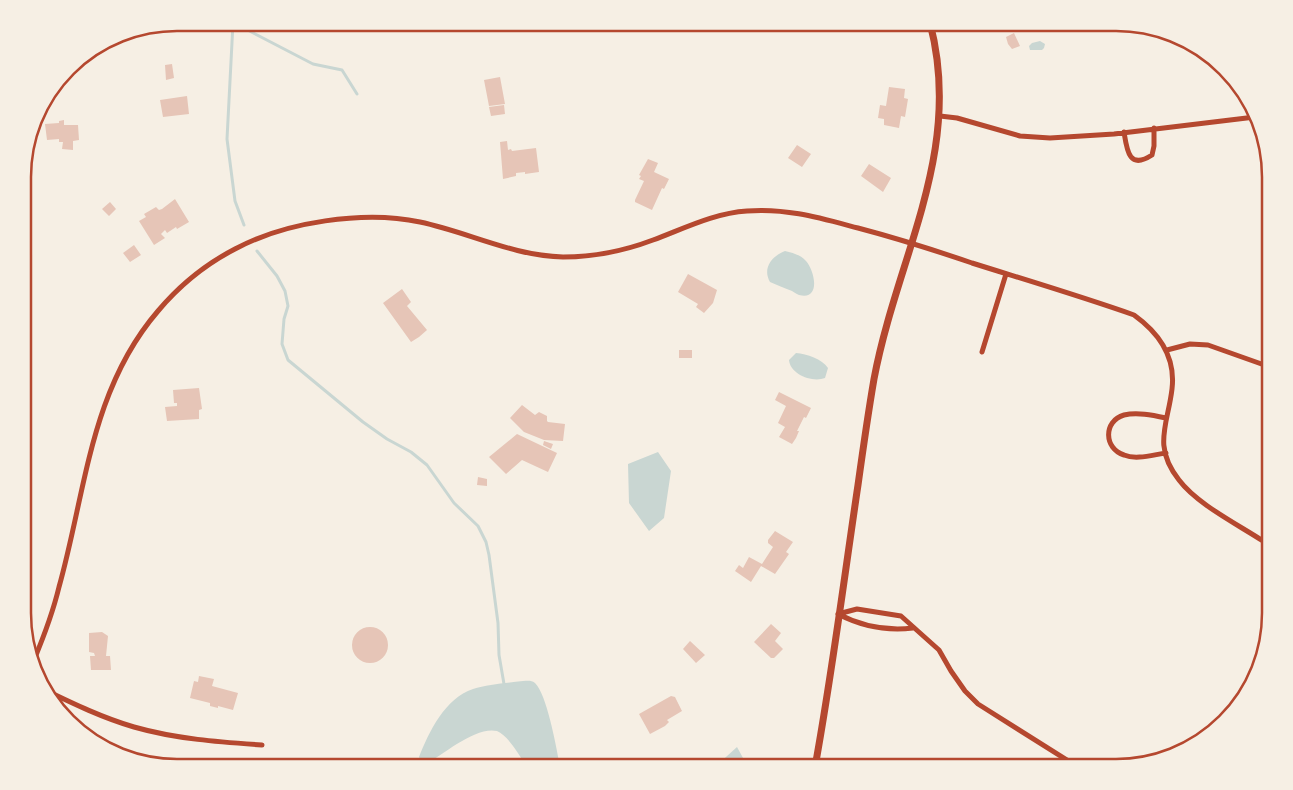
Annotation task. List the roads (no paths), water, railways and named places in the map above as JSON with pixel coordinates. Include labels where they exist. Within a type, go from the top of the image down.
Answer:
[{"type":"main road","points":[[816,758],[875,376],[891,312],[933,167],[940,116],[938,70],[932,31]]},
{"type":"street","points":[[940,116],[957,118],[1020,136],[1034,138],[1124,132],[1249,118]]},
{"type":"street","points":[[1124,132],[1126,149],[1129,156],[1136,161],[1140,161],[1152,155],[1154,128]]},
{"type":"street","points":[[37,653],[60,585],[92,444],[106,400],[119,368],[141,332],[160,308],[184,285],[202,270],[237,248],[280,231],[345,218],[384,217],[416,221],[454,230],[527,254],[560,257],[589,256],[620,250],[650,242],[712,218],[742,211],[779,210],[812,215],[912,243],[1134,314],[1150,327],[1167,350],[1172,372],[1172,388],[1163,436],[1171,468],[1194,496],[1261,539]]},
{"type":"street","points":[[982,352],[1006,274]]},
{"type":"street","points":[[1167,350],[1190,344],[1208,345],[1261,364]]},
{"type":"street","points":[[1166,418],[1150,415],[1121,416],[1114,422],[1108,438],[1110,445],[1116,452],[1125,456],[1139,457],[1166,453]]},
{"type":"street","points":[[838,614],[857,609],[901,616],[939,650],[965,691],[978,704],[1064,758]]},
{"type":"street","points":[[838,614],[854,623],[898,630],[913,628]]},
{"type":"street","points":[[57,696],[92,713],[134,727],[180,737],[262,745]]},
{"type":"waterway","points":[[233,31],[227,139],[235,201],[244,225]]},
{"type":"waterway","points":[[249,31],[313,64],[342,70],[357,94]]},
{"type":"waterway","points":[[257,251],[277,276],[285,291],[288,306],[284,319],[282,344],[288,360],[363,422],[387,439],[411,452],[427,465],[454,503],[478,526],[486,542],[489,555],[498,623],[499,655],[504,684]]}]
